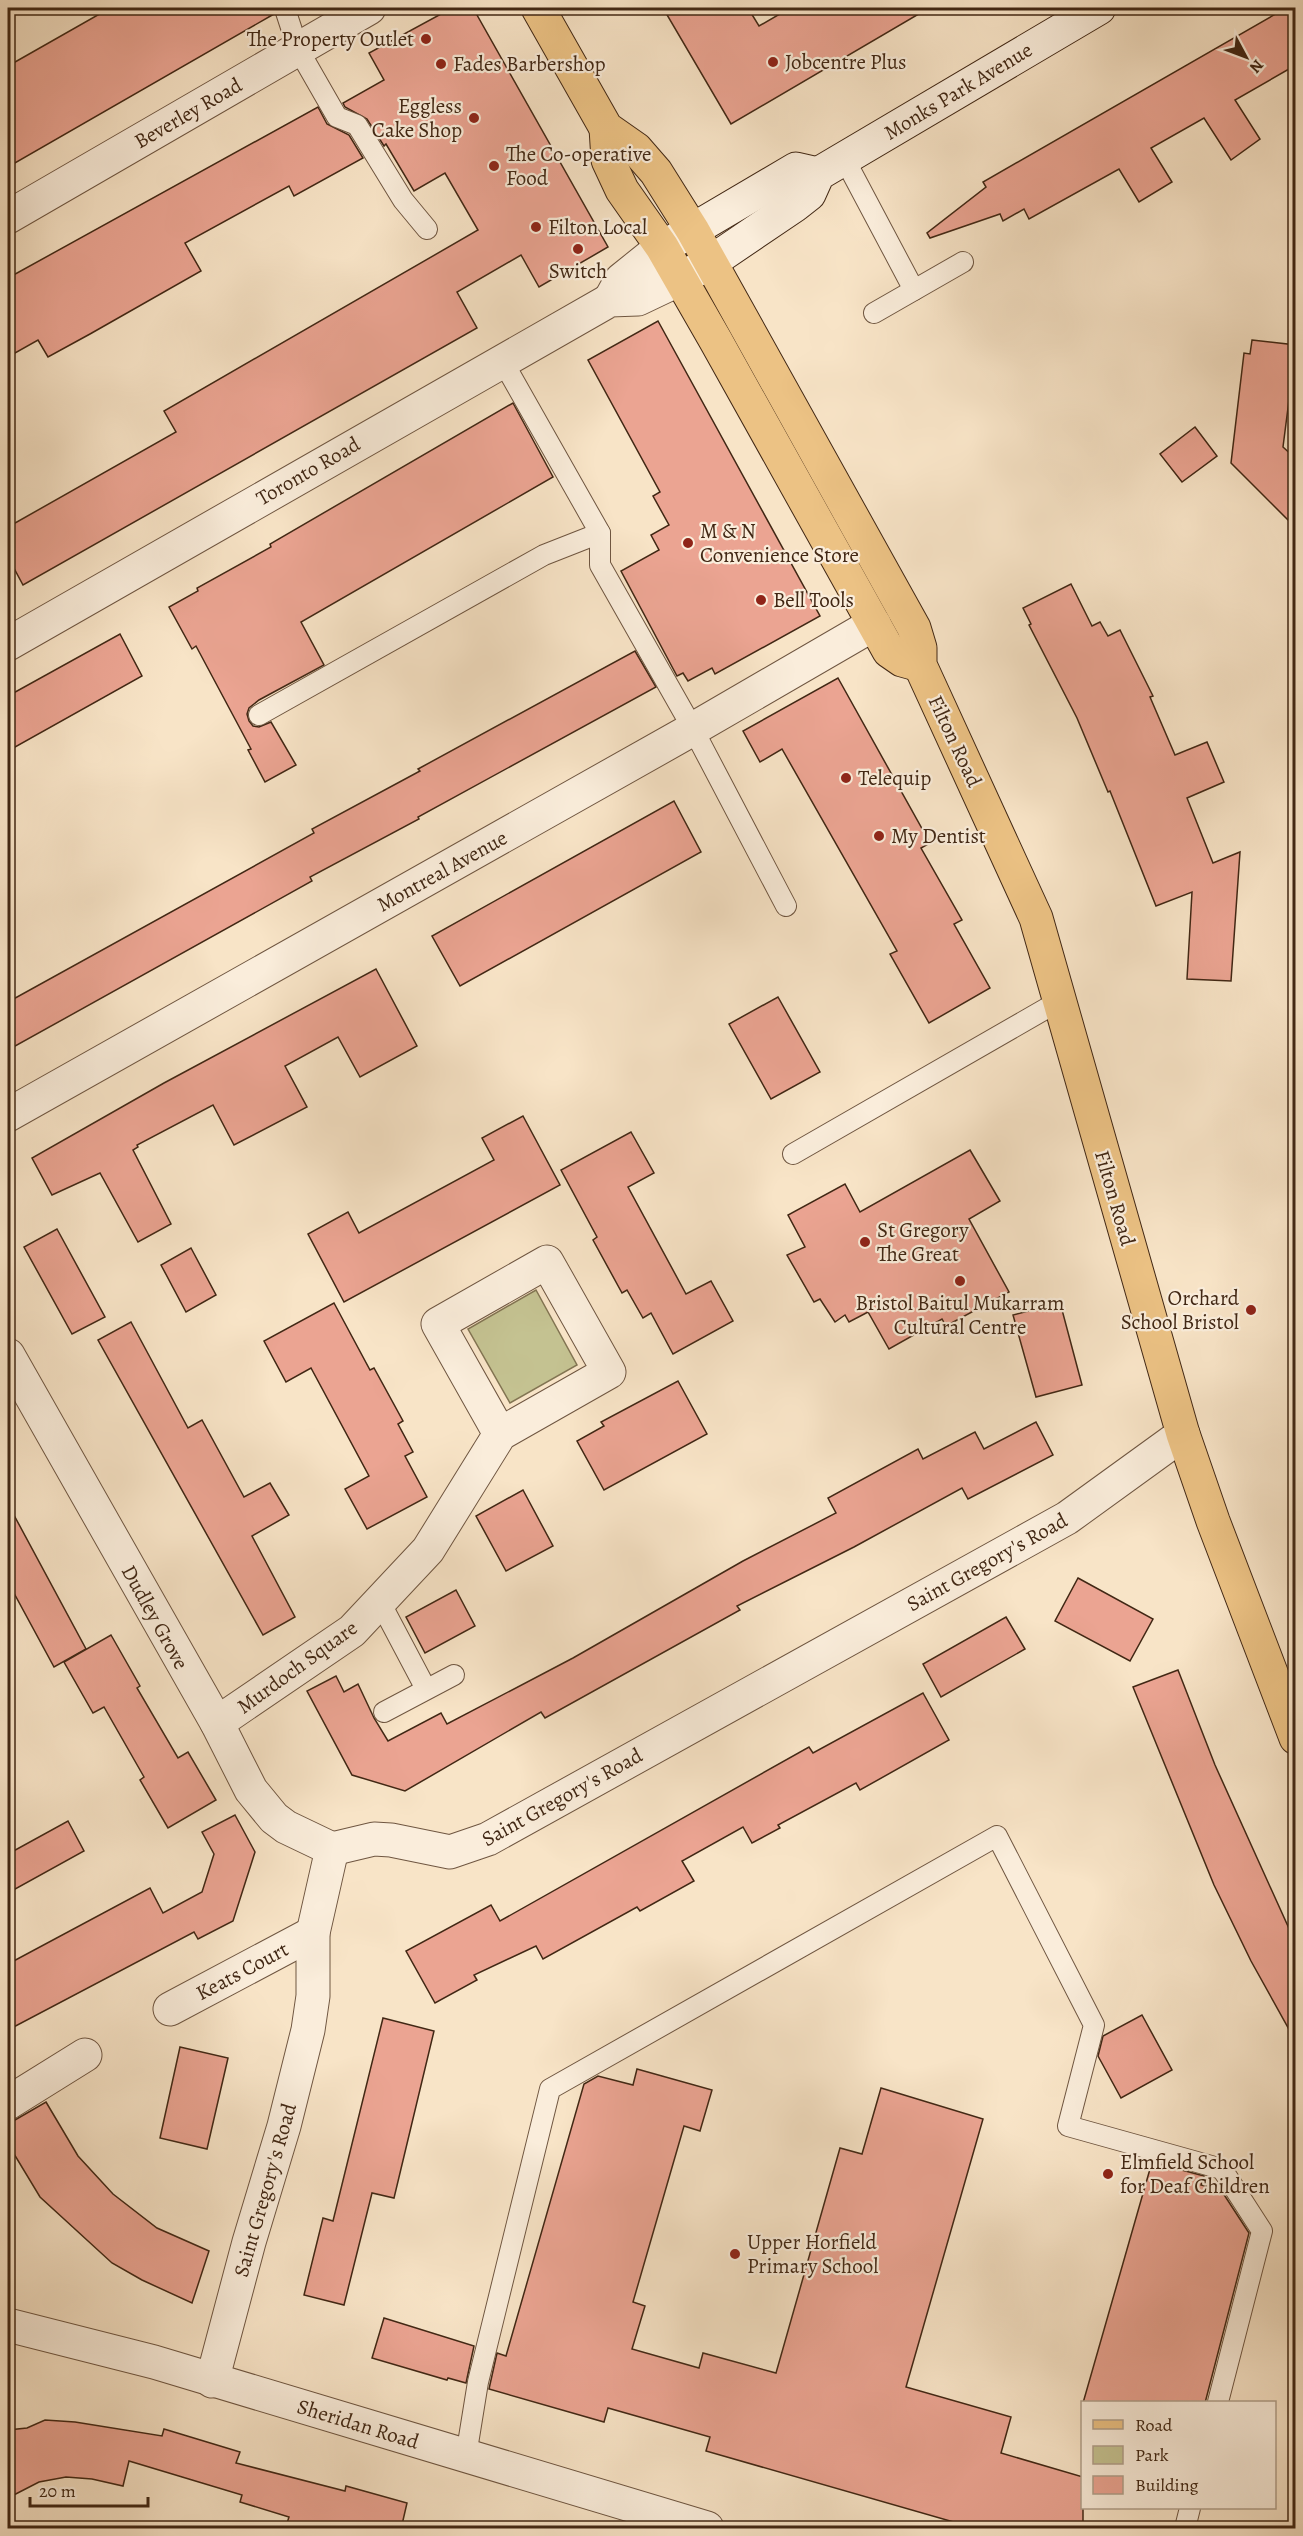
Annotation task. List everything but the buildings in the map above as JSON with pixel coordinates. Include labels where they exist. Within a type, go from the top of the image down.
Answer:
[{"type":"main road","name":"Filton Road","points":[[538,8],[606,128],[609,160],[622,190],[662,248],[680,279],[889,651],[902,660],[920,665]]},
{"type":"main road","name":"Filton Road","points":[[606,128],[636,149],[656,172],[693,231],[914,628],[920,648],[920,665],[1036,918],[1183,1434],[1233,1574],[1296,1738]]},
{"type":"street","name":"Beverley Road","points":[[8,218],[369,8]]},
{"type":"street","name":"Monks Park Avenue","points":[[711,262],[795,206],[809,194],[831,166],[1099,8]]},
{"type":"street","points":[[662,248],[796,169],[831,166]]},
{"type":"street","name":"Toronto Road","points":[[610,300],[621,280],[662,248]]},
{"type":"street","points":[[680,279],[711,262]]},
{"type":"street","name":"Toronto Road","points":[[8,644],[610,300],[638,299],[680,279]]},
{"type":"street","name":"Montreal Avenue","points":[[8,1115],[693,729],[874,624]]},
{"type":"street","name":"Murdoch Square","points":[[217,1724],[352,1631],[428,1550],[500,1434],[609,1372],[547,1262],[438,1324],[500,1434]]},
{"type":"street","name":"Dudley Grove","points":[[8,1355],[217,1724],[234,1760],[263,1807],[286,1827],[332,1849]]},
{"type":"street","name":"Saint Gregory's Road","points":[[212,2381],[249,2242],[284,2126],[308,2030],[313,1996],[313,1933],[332,1849],[374,1839],[391,1840],[450,1852],[488,1839],[1067,1518],[1183,1434]]},
{"type":"street","name":"Keats Court","points":[[170,2009],[313,1933]]},
{"type":"street","points":[[8,2103],[85,2055]]},
{"type":"street","name":"Sheridan Road","points":[[8,2325],[154,2362],[707,2529]]},
{"type":"lane","points":[[285,9],[297,49],[337,117],[357,124],[403,200],[427,229]]},
{"type":"lane","points":[[831,166],[914,290]]},
{"type":"lane","points":[[874,313],[963,262]]},
{"type":"lane","points":[[502,360],[600,533],[600,565],[693,729],[786,906]]},
{"type":"lane","points":[[259,715],[544,555],[600,533]]},
{"type":"lane","points":[[793,1154],[1061,1000]]},
{"type":"lane","points":[[380,1602],[426,1689]]},
{"type":"lane","points":[[384,1712],[454,1675]]},
{"type":"lane","points":[[466,2456],[478,2382],[549,2090],[997,1836],[1094,2025],[1068,2126],[1222,2169],[1262,2231],[1219,2401]]},
{"type":"lane","points":[[1185,2529],[1190,2509]]},
{"type":"green space","points":[[536,1290],[577,1365],[510,1403],[468,1329]]},
{"type":"place","name":"The Property Outlet","points":[[426,39]]},
{"type":"place","name":"Jobcentre Plus","points":[[773,62]]},
{"type":"place","name":"Fades Barbershop","points":[[441,64]]},
{"type":"place","name":"Eggless Cake Shop","points":[[474,118]]},
{"type":"place","name":"The Co-operative Food","points":[[494,166]]},
{"type":"place","name":"Filton Local","points":[[536,227]]},
{"type":"place","name":"Switch","points":[[578,249]]},
{"type":"place","name":"M & N Convenience Store","points":[[688,543]]},
{"type":"place","name":"Bell Tools","points":[[761,600]]},
{"type":"place","name":"Telequip","points":[[846,778]]},
{"type":"place","name":"My Dentist","points":[[879,836]]},
{"type":"place","name":"St Gregory The Great","points":[[865,1242]]},
{"type":"place","name":"Bristol Baitul Mukarram Cultural Centre","points":[[960,1281]]},
{"type":"place","name":"Orchard School Bristol","points":[[1251,1310]]},
{"type":"place","name":"Elmfield School for Deaf Children","points":[[1108,2174]]},
{"type":"place","name":"Upper Horfield Primary School","points":[[735,2254]]}]
